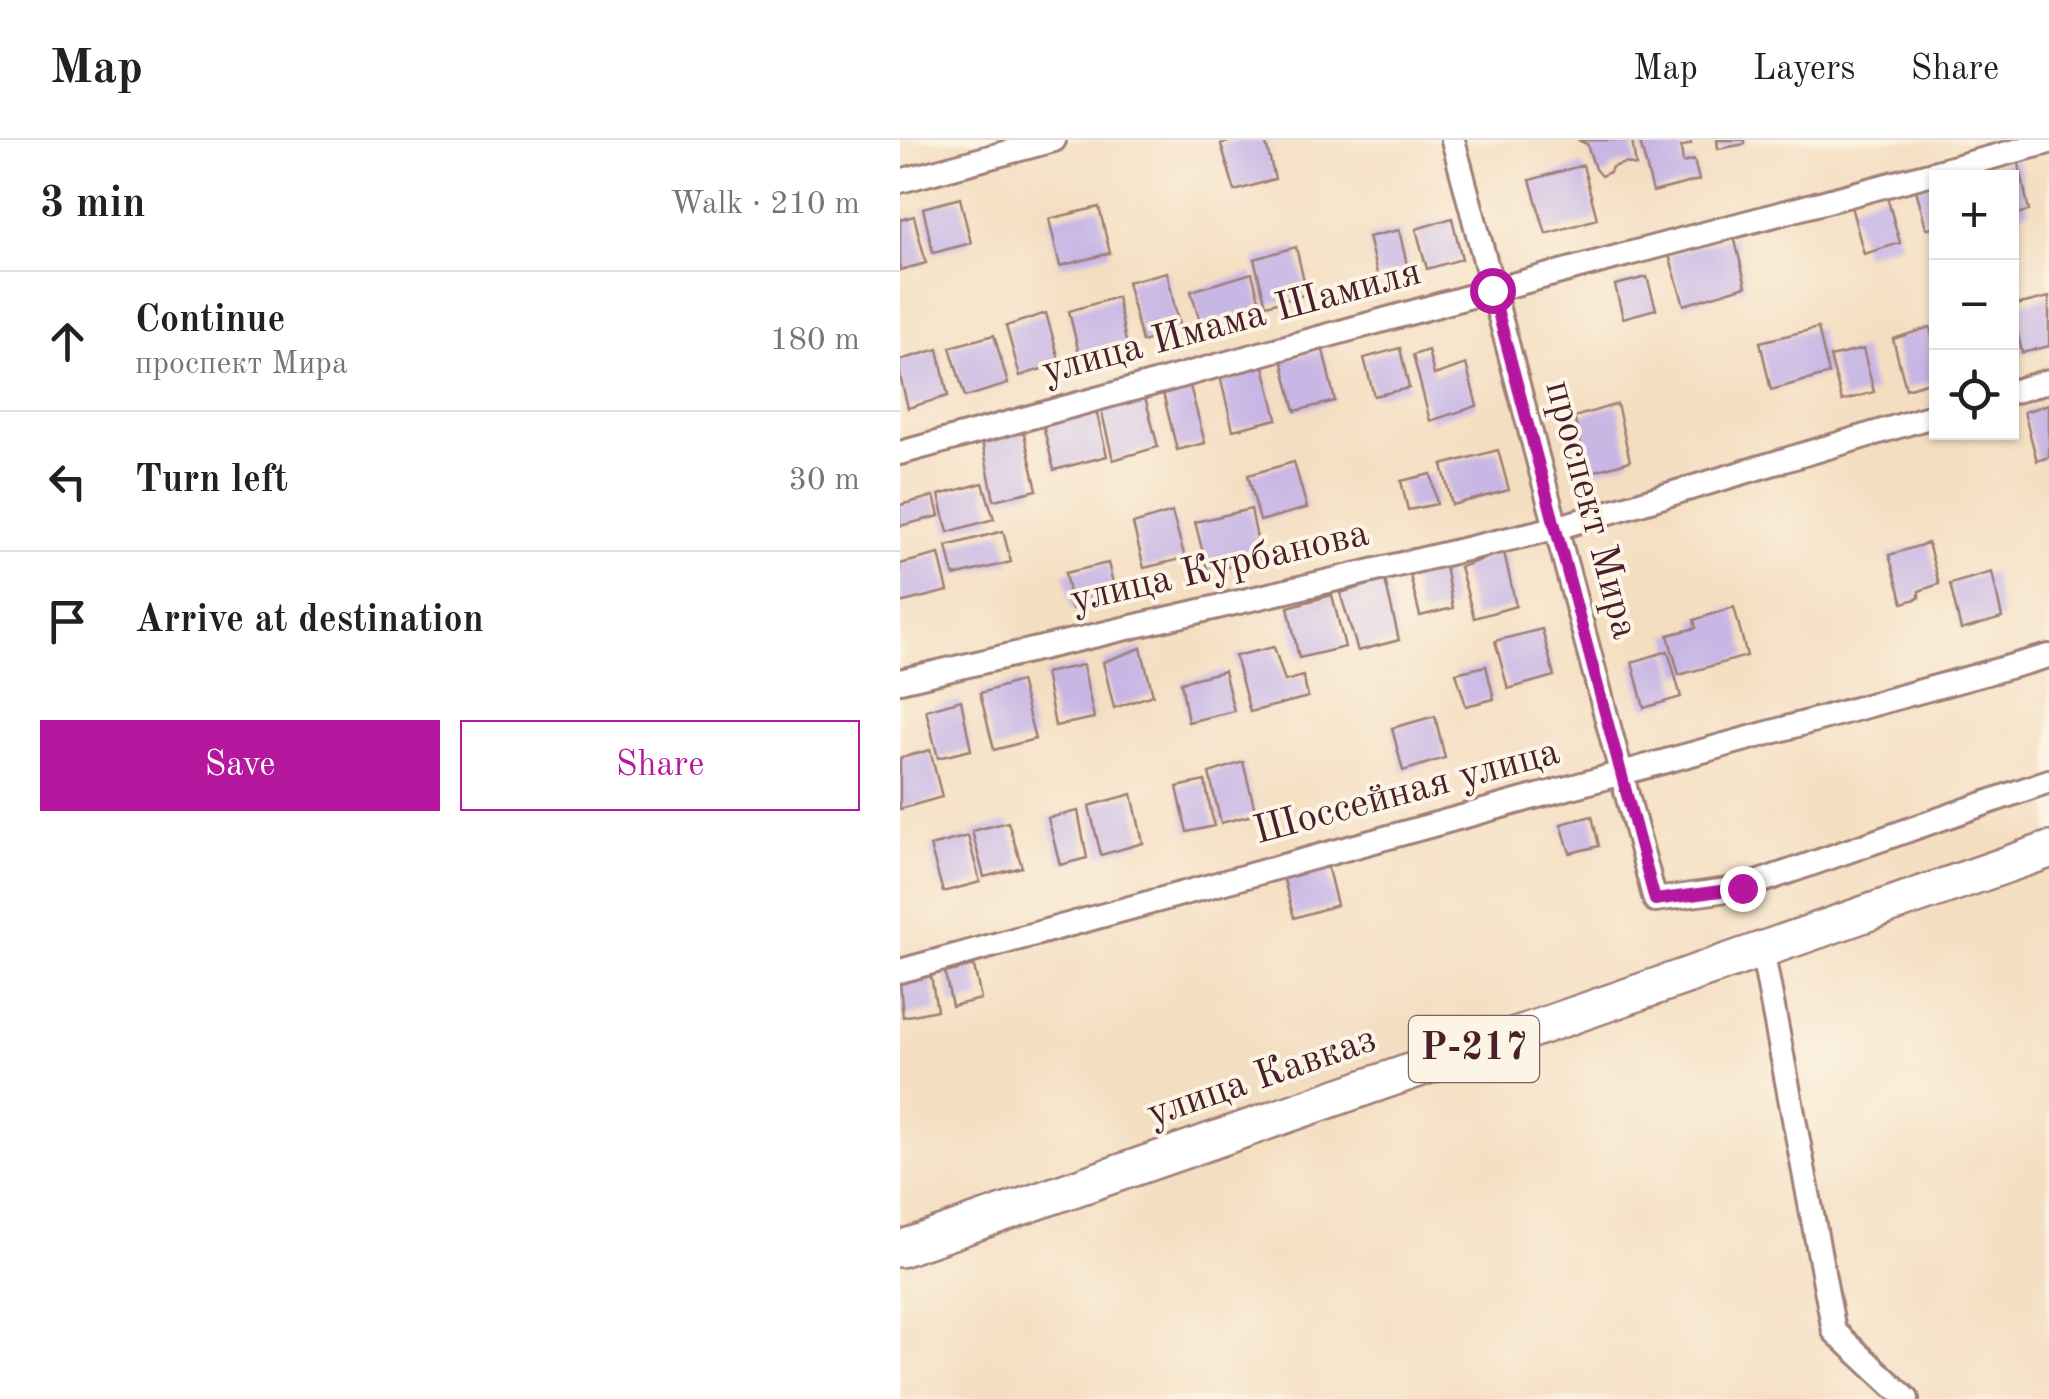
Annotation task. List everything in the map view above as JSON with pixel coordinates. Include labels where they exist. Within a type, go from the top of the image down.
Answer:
[{"type":"highway","name":"улица Кавказ","points":[[900,1249],[2049,850]]},
{"type":"street","points":[[900,182],[1054,140]]},
{"type":"street","name":"проспект Мира","points":[[1453,140],[1655,900],[1742,888],[2049,781]]},
{"type":"street","name":"улица Имама Шамиля","points":[[900,453],[2049,142]]},
{"type":"street","points":[[2019,390],[2049,381]]},
{"type":"street","name":"улица Курбанова","points":[[900,681],[1556,528],[1929,417]]},
{"type":"street","name":"Шоссейная улица","points":[[900,972],[2049,656]]},
{"type":"street","points":[[1762,948],[1834,1331],[1907,1399]]},
{"type":"building","points":[[1265,140],[1275,179],[1235,191],[1221,144]]},
{"type":"building","points":[[1578,140],[1632,140],[1636,166],[1625,163],[1601,176],[1587,144]]},
{"type":"building","points":[[1690,140],[1691,144],[1681,147],[1683,163],[1694,160],[1699,180],[1653,192],[1640,142]]},
{"type":"building","points":[[1717,140],[1745,140],[1745,144],[1718,149]]},
{"type":"building","points":[[2018,159],[2029,211],[2019,213],[2019,170],[1985,170]]},
{"type":"building","points":[[1583,165],[1597,219],[1546,234],[1530,180]]},
{"type":"building","points":[[1929,184],[1929,228],[1926,228],[1916,189]]},
{"type":"building","points":[[1886,193],[1900,243],[1864,254],[1851,206]]},
{"type":"building","points":[[960,198],[971,243],[933,253],[923,208]]},
{"type":"building","points":[[1099,207],[1110,253],[1060,266],[1049,219]]},
{"type":"building","points":[[914,216],[926,263],[900,270],[900,220]]},
{"type":"building","points":[[1452,218],[1462,259],[1427,269],[1416,229]]},
{"type":"building","points":[[1399,230],[1408,269],[1378,277],[1368,237]]},
{"type":"building","points":[[1734,236],[1746,286],[1684,305],[1669,255]]},
{"type":"building","points":[[1296,247],[1307,294],[1266,305],[1254,259]]},
{"type":"building","points":[[1167,272],[1180,331],[1142,342],[1127,282]]},
{"type":"building","points":[[1252,273],[1262,310],[1201,325],[1191,291]]},
{"type":"building","points":[[1647,277],[1656,309],[1623,318],[1615,285]]},
{"type":"building","points":[[1117,297],[1127,347],[1081,362],[1069,311]]},
{"type":"building","points":[[2049,297],[2049,346],[2022,353],[2019,304]]},
{"type":"building","points":[[1046,313],[1060,363],[1020,376],[1006,326]]},
{"type":"building","points":[[1929,327],[1929,382],[1906,389],[1893,339]]},
{"type":"building","points":[[1818,328],[1829,374],[1771,390],[1760,342]]},
{"type":"building","points":[[994,335],[1008,384],[965,397],[950,347]]},
{"type":"building","points":[[1400,348],[1409,388],[1374,396],[1364,358]]},
{"type":"building","points":[[938,349],[948,396],[908,408],[900,360]]},
{"type":"building","points":[[1863,349],[1874,392],[1842,401],[1830,357]]},
{"type":"building","points":[[1323,350],[1335,401],[1295,411],[1282,360]]},
{"type":"building","points":[[1428,350],[1434,375],[1466,364],[1477,406],[1430,421],[1413,355]]},
{"type":"building","points":[[1264,366],[1277,419],[1233,430],[1220,376]]},
{"type":"building","points":[[1190,386],[1205,443],[1177,450],[1163,393]]},
{"type":"building","points":[[1145,397],[1158,447],[1113,460],[1101,409]]},
{"type":"building","points":[[1617,404],[1630,461],[1588,473],[1574,417]]},
{"type":"building","points":[[2049,404],[2049,457],[2037,461],[2024,412]]},
{"type":"building","points":[[1096,410],[1107,456],[1054,470],[1043,425]]},
{"type":"building","points":[[1023,429],[1037,490],[994,500],[982,441]]},
{"type":"building","points":[[1498,450],[1509,490],[1452,505],[1442,465]]},
{"type":"building","points":[[1294,462],[1307,508],[1260,521],[1248,475]]},
{"type":"building","points":[[1431,474],[1437,504],[1408,510],[1401,481]]},
{"type":"building","points":[[983,483],[994,519],[948,532],[939,495]]},
{"type":"building","points":[[934,496],[939,516],[900,526],[900,505]]},
{"type":"building","points":[[1251,509],[1261,558],[1208,572],[1195,522]]},
{"type":"building","points":[[1172,512],[1185,558],[1144,568],[1133,524]]},
{"type":"building","points":[[1003,531],[1011,562],[954,576],[947,546]]},
{"type":"building","points":[[1928,543],[1939,584],[1919,591],[1919,598],[1903,603],[1889,555]]},
{"type":"building","points":[[1504,552],[1516,606],[1474,618],[1460,567]]},
{"type":"building","points":[[939,554],[948,591],[900,603],[900,564]]},
{"type":"building","points":[[1108,563],[1117,599],[1072,609],[1065,573]]},
{"type":"building","points":[[1445,566],[1453,608],[1420,616],[1410,575]]},
{"type":"building","points":[[1992,572],[2002,618],[1961,630],[1950,584]]},
{"type":"building","points":[[1385,580],[1399,640],[1358,651],[1340,593]]},
{"type":"building","points":[[1332,595],[1345,647],[1299,658],[1288,607]]},
{"type":"building","points":[[1734,607],[1747,656],[1679,675],[1668,635],[1696,628],[1694,620]]},
{"type":"building","points":[[1542,629],[1554,676],[1508,689],[1495,641]]},
{"type":"building","points":[[1274,647],[1285,681],[1303,676],[1308,697],[1250,712],[1235,656]]},
{"type":"building","points":[[1141,648],[1153,695],[1114,708],[1103,662]]},
{"type":"building","points":[[1668,651],[1681,697],[1644,708],[1632,662]]},
{"type":"building","points":[[1083,665],[1094,718],[1055,726],[1045,673]]},
{"type":"building","points":[[1486,666],[1494,699],[1466,706],[1456,673]]},
{"type":"building","points":[[1224,671],[1234,711],[1188,722],[1181,682]]},
{"type":"building","points":[[1020,681],[1035,739],[994,750],[980,693]]},
{"type":"building","points":[[961,700],[971,750],[938,758],[926,710]]},
{"type":"building","points":[[1435,716],[1445,758],[1403,771],[1392,728]]},
{"type":"building","points":[[930,750],[942,797],[900,809],[900,758]]},
{"type":"building","points":[[1243,762],[1256,814],[1221,823],[1209,773]]},
{"type":"building","points":[[1205,781],[1214,826],[1187,832],[1177,787]]},
{"type":"building","points":[[1132,794],[1143,843],[1101,855],[1089,806]]},
{"type":"building","points":[[1078,811],[1087,858],[1060,865],[1048,818]]},
{"type":"building","points":[[1592,816],[1599,846],[1570,853],[1561,824]]},
{"type":"building","points":[[1008,822],[1022,867],[984,877],[972,831]]},
{"type":"building","points":[[968,836],[980,882],[943,892],[930,846]]},
{"type":"building","points":[[1327,865],[1337,905],[1294,918],[1283,876]]},
{"type":"building","points":[[974,966],[981,999],[952,1006],[945,973]]},
{"type":"building","points":[[931,976],[937,1010],[903,1017],[900,983]]},
{"type":"route","points":[[1492,290],[1655,900],[1742,888]]}]
